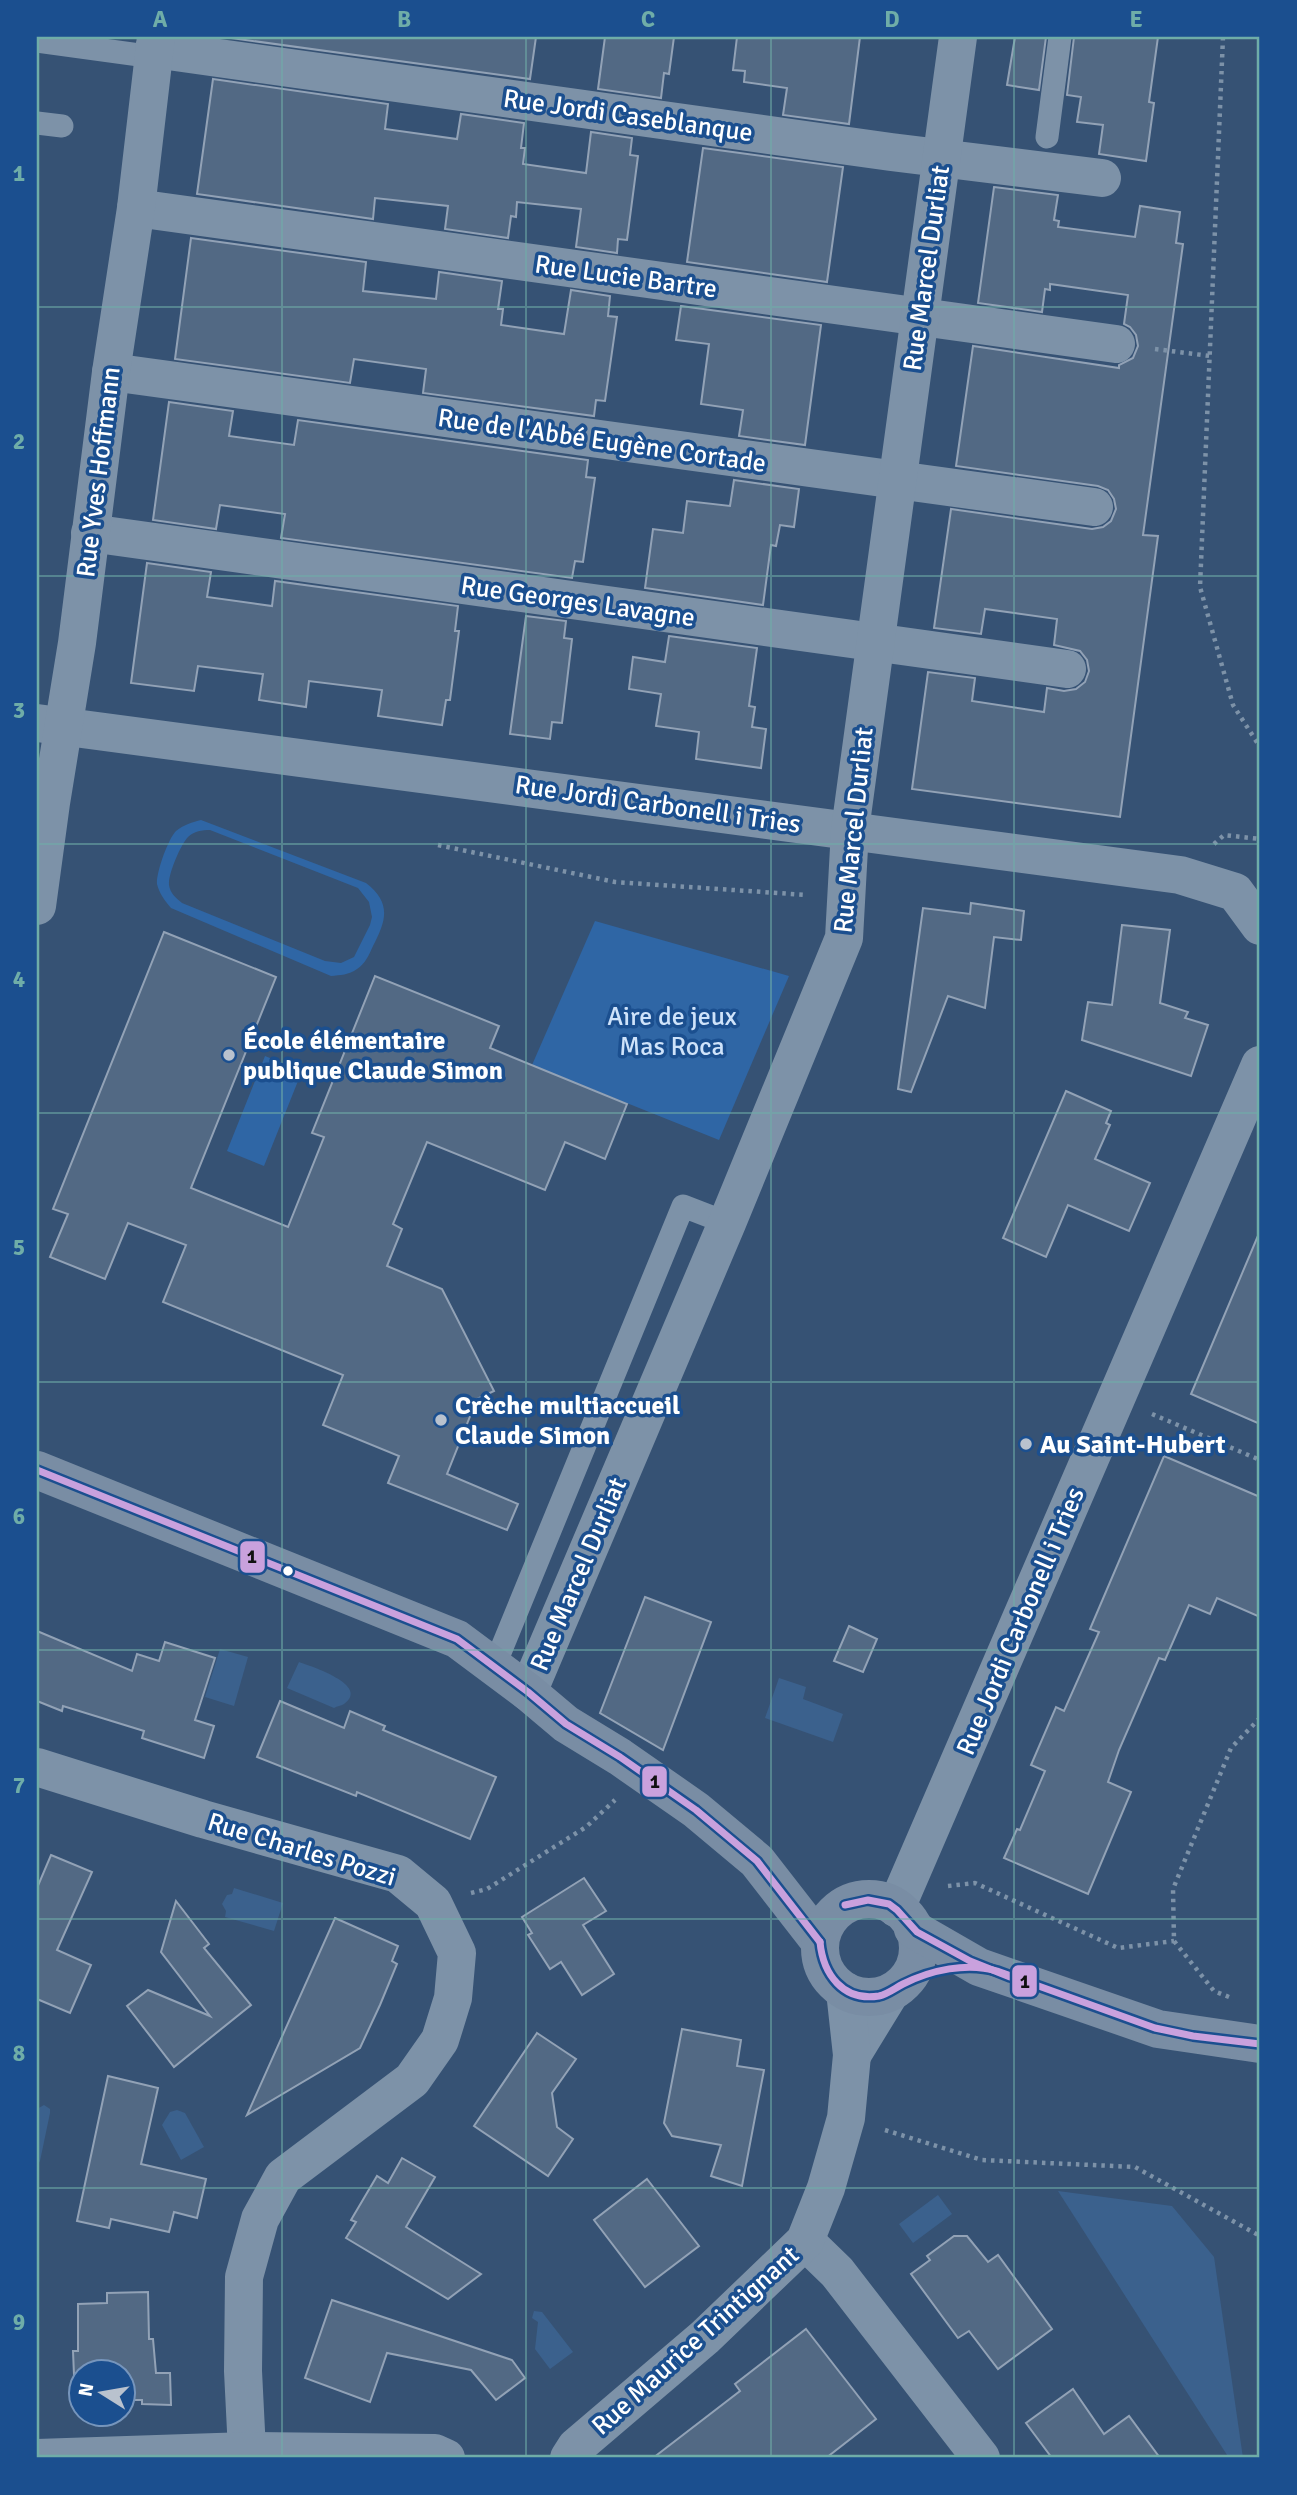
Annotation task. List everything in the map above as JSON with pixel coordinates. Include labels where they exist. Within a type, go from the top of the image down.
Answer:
[{"type":"street","name":"Rue Marcel Durliat","points":[[528,1692],[844,938],[850,830],[958,37]]},
{"type":"street","name":"Rue Jordi Caseblanque","points":[[155,48],[941,159],[1102,178]]},
{"type":"street","name":"Rue Yves Hoffmann","points":[[37,906],[50,725],[77,643],[155,48]]},
{"type":"street","name":"Rue Lucie Bartre","points":[[136,208],[1116,344]]},
{"type":"street","name":"Rue de l'Abbé Eugène Cortade","points":[[111,372],[1094,507]]},
{"type":"street","name":"Rue Georges Lavagne","points":[[90,533],[1067,668]]},
{"type":"street","name":"Rue Jordi Carbonell i Tries","points":[[50,725],[1180,875],[1235,892],[1260,926]]},
{"type":"street","name":"Rue Jordi Carbonell i Tries","points":[[905,1918],[1116,1399],[1260,1065]]},
{"type":"street","points":[[37,1470],[457,1639],[566,1724],[620,1757],[696,1810],[757,1861],[820,1942]]},
{"type":"street","name":"Rue Charles Pozzi","points":[[37,1767],[204,1819],[398,1874],[433,1903],[457,1953],[453,1998],[440,2040],[412,2080],[283,2177],[260,2219],[244,2277],[243,2371],[247,2451]]},
{"type":"street","points":[[757,1861],[845,1905]]},
{"type":"street","points":[[979,1967],[939,1973],[875,1997],[859,1996],[845,1991],[833,1982],[825,1971],[820,1957],[820,1942],[833,1914],[858,1900],[871,1900],[905,1918],[979,1967],[1158,2029],[1260,2044]]},
{"type":"street","points":[[896,1988],[911,1972],[917,1958],[918,1944],[905,1918]]},
{"type":"street","name":"Rue Maurice Trintignant","points":[[852,2055],[896,1988]]},
{"type":"street","name":"Rue Maurice Trintignant","points":[[569,2458],[576,2447],[705,2337],[805,2241],[827,2188],[846,2118],[852,2055],[845,1991]]},
{"type":"street","points":[[805,2241],[837,2272],[981,2458]]},
{"type":"street","points":[[51,2458],[247,2451],[435,2453],[446,2458]]},
{"type":"lane","points":[[1047,137],[1060,37]]},
{"type":"lane","points":[[37,41],[155,48]]},
{"type":"lane","points":[[37,123],[62,126]]},
{"type":"lane","points":[[494,1667],[683,1206],[726,1223]]},
{"type":"path","points":[[1223,37],[1200,587],[1233,705],[1260,747]]},
{"type":"path","points":[[1116,344],[1210,356]]},
{"type":"path","points":[[1224,835],[1260,839]]},
{"type":"path","points":[[438,845],[615,882],[846,898]]},
{"type":"path","points":[[1116,1399],[1260,1460]]},
{"type":"path","points":[[1239,2001],[1214,1991],[1174,1941],[1174,1889],[1231,1748],[1260,1718]]},
{"type":"path","points":[[433,1903],[487,1889],[586,1827],[620,1796]]},
{"type":"path","points":[[905,1918],[941,1887],[975,1883],[1118,1948],[1174,1941]]},
{"type":"path","points":[[846,2118],[982,2160],[1135,2166],[1260,2236]]},
{"type":"green space","points":[[201,820],[366,883],[374,890],[383,905],[383,920],[362,965],[351,972],[331,976],[171,908],[162,897],[157,884],[160,865],[176,831]],"holes":[[[210,830],[358,888],[369,902],[372,917],[354,957],[341,963],[325,961],[182,903],[172,893],[169,880],[185,841],[195,832]]]},
{"type":"green space","name":"Aire de jeux Mas Roca","points":[[595,921],[789,976],[719,1140],[532,1065]]},
{"type":"green space","points":[[265,1056],[302,1071],[264,1166],[227,1151]]},
{"type":"shaded area","points":[[220,1649],[248,1657],[234,1706],[205,1697]]},
{"type":"shaded area","points":[[299,1662],[345,1683],[350,1690],[350,1697],[344,1704],[334,1708],[287,1688]]},
{"type":"shaded area","points":[[779,1678],[806,1687],[803,1699],[843,1714],[833,1742],[765,1718]]},
{"type":"shaded area","points":[[234,1888],[283,1903],[274,1931],[225,1917],[226,1911],[222,1904]]},
{"type":"shaded area","points":[[44,2105],[50,2109],[50,2113],[37,2167],[37,2109]]},
{"type":"shaded area","points":[[177,2110],[185,2113],[204,2147],[181,2160],[162,2125],[170,2112]]},
{"type":"shaded area","points":[[1058,2191],[1172,2206],[1214,2257],[1243,2458],[1229,2458]]},
{"type":"shaded area","points":[[938,2195],[952,2214],[913,2243],[899,2224]]},
{"type":"shaded area","points":[[534,2311],[542,2312],[573,2352],[550,2369],[535,2349],[538,2322],[532,2318]]},
{"type":"building","points":[[224,37],[536,37],[530,79]]},
{"type":"building","points":[[605,37],[674,37],[669,74],[664,73],[661,98],[598,89]]},
{"type":"building","points":[[737,37],[860,37],[849,124],[783,115],[787,88],[744,82],[745,71],[733,70]]},
{"type":"building","points":[[1015,37],[1046,37],[1039,90],[1007,85]]},
{"type":"building","points":[[1074,37],[1158,37],[1149,102],[1154,103],[1146,161],[1099,154],[1103,125],[1077,122],[1081,97],[1067,95]]},
{"type":"building","points":[[213,79],[388,104],[385,129],[457,139],[461,114],[524,123],[521,148],[525,148],[523,164],[586,173],[591,132],[632,138],[630,155],[638,156],[627,240],[618,239],[617,253],[576,247],[581,209],[517,202],[516,217],[511,216],[508,238],[445,229],[448,206],[375,198],[373,219],[197,194]]},
{"type":"building","points":[[703,148],[843,167],[827,282],[687,262]]},
{"type":"building","points":[[994,187],[1058,195],[1054,220],[1059,221],[1058,227],[1135,237],[1140,206],[1180,212],[1176,243],[1183,244],[1143,535],[1158,536],[1120,817],[912,789],[928,672],[975,678],[972,701],[1044,712],[1047,688],[1064,691],[1076,689],[1085,682],[1089,671],[1087,660],[1080,651],[1054,645],[1057,619],[985,609],[981,634],[934,628],[951,509],[1092,529],[1103,527],[1111,521],[1116,509],[1108,490],[1098,486],[956,466],[973,346],[1119,368],[1119,365],[1133,358],[1138,346],[1136,335],[1124,324],[1128,295],[1050,284],[1050,290],[1045,289],[1042,312],[978,303]]},
{"type":"building","points":[[191,238],[366,262],[363,291],[436,299],[439,272],[502,281],[498,309],[503,309],[501,325],[564,334],[571,290],[610,296],[608,316],[617,317],[605,401],[596,400],[594,416],[423,393],[426,369],[354,359],[350,383],[175,359]]},
{"type":"building","points":[[681,306],[821,325],[805,445],[739,436],[743,410],[701,404],[709,344],[676,340]]},
{"type":"building","points":[[169,402],[233,411],[229,436],[294,445],[298,420],[588,460],[586,477],[595,478],[583,562],[575,561],[572,578],[281,538],[285,514],[220,505],[216,529],[153,520]]},
{"type":"building","points":[[734,480],[799,489],[794,527],[780,525],[776,546],[771,545],[763,605],[645,588],[653,529],[683,533],[687,501],[730,506]]},
{"type":"building","points":[[147,563],[211,572],[207,597],[272,606],[275,581],[458,606],[455,631],[459,631],[450,700],[446,700],[442,725],[378,716],[382,690],[309,681],[306,707],[259,700],[263,674],[198,666],[194,691],[131,683]]},
{"type":"building","points":[[526,616],[566,621],[564,638],[572,639],[562,723],[552,722],[550,739],[510,734]]},
{"type":"building","points":[[669,636],[757,648],[749,706],[755,707],[752,727],[766,729],[761,768],[696,759],[699,732],[656,726],[661,694],[629,689],[633,657],[665,662]]},
{"type":"building","points":[[971,903],[1024,911],[1021,940],[994,937],[985,1008],[948,996],[911,1092],[898,1089],[923,908],[970,914]]},
{"type":"building","points":[[1122,925],[1170,930],[1160,1003],[1188,1012],[1185,1018],[1208,1025],[1191,1076],[1082,1040],[1088,1002],[1112,1005]]},
{"type":"building","points":[[164,932],[276,977],[191,1188],[288,1227],[324,1137],[312,1133],[375,976],[499,1026],[490,1048],[627,1104],[605,1159],[565,1142],[545,1190],[427,1142],[393,1224],[402,1229],[387,1266],[442,1289],[494,1391],[477,1399],[447,1474],[518,1504],[507,1530],[388,1483],[399,1456],[323,1425],[343,1375],[163,1302],[186,1245],[128,1223],[105,1279],[50,1257],[68,1214],[53,1209]]},
{"type":"building","points":[[1066,1091],[1111,1111],[1106,1123],[1110,1125],[1095,1159],[1150,1183],[1129,1231],[1068,1205],[1046,1257],[1003,1238]]},
{"type":"building","points":[[1260,1231],[1260,1424],[1191,1394]]},
{"type":"building","points":[[1164,1456],[1260,1497],[1260,1617],[1217,1598],[1210,1614],[1189,1605],[1165,1660],[1159,1658],[1119,1750],[1108,1782],[1131,1792],[1088,1894],[1004,1858],[1017,1829],[1020,1830],[1045,1771],[1031,1765],[1056,1707],[1064,1711],[1099,1632],[1090,1629]]},
{"type":"building","points":[[645,1597],[711,1622],[663,1750],[600,1713]]},
{"type":"building","points":[[849,1626],[877,1639],[863,1672],[834,1661]]},
{"type":"building","points":[[37,1631],[132,1671],[137,1654],[159,1661],[165,1642],[215,1658],[195,1720],[214,1726],[204,1758],[142,1738],[144,1731],[63,1706],[62,1711],[37,1701]]},
{"type":"building","points":[[280,1701],[344,1728],[350,1711],[385,1726],[383,1730],[496,1777],[470,1839],[357,1792],[356,1796],[257,1757]]},
{"type":"building","points":[[51,1855],[92,1872],[57,1950],[91,1965],[70,2013],[37,1999],[37,1888]]},
{"type":"building","points":[[584,1878],[606,1911],[583,1925],[614,1974],[582,1995],[561,1962],[550,1969],[528,1935],[532,1933],[522,1917]]},
{"type":"building","points":[[176,1901],[209,1944],[204,1948],[251,2005],[174,2067],[127,2006],[148,1990],[210,2016],[161,1952]]},
{"type":"building","points":[[335,1918],[398,1946],[392,1961],[397,1964],[380,2005],[360,2048],[247,2115]]},
{"type":"building","points":[[682,2029],[741,2040],[737,2066],[764,2070],[742,2186],[711,2176],[721,2145],[672,2136],[664,2123]]},
{"type":"building","points":[[537,2033],[576,2059],[552,2093],[557,2127],[573,2139],[548,2176],[474,2126]]},
{"type":"building","points":[[108,2076],[158,2088],[141,2164],[206,2179],[197,2218],[174,2212],[169,2232],[111,2219],[109,2228],[77,2221]]},
{"type":"building","points":[[402,2158],[435,2177],[406,2227],[481,2274],[448,2299],[346,2238],[356,2222],[351,2220],[377,2176],[388,2183]]},
{"type":"building","points":[[647,2179],[699,2246],[645,2287],[594,2220]]},
{"type":"building","points":[[954,2236],[967,2236],[988,2262],[998,2255],[1052,2329],[998,2369],[969,2331],[958,2338],[911,2274],[930,2260],[927,2256]]},
{"type":"building","points":[[148,2292],[149,2339],[153,2339],[156,2373],[170,2373],[171,2405],[142,2404],[142,2400],[136,2400],[136,2358],[73,2358],[73,2351],[78,2351],[78,2304],[107,2303],[107,2293]]},
{"type":"building","points":[[332,2300],[512,2360],[525,2378],[496,2400],[471,2370],[387,2353],[370,2402],[305,2378]]},
{"type":"building","points":[[806,2329],[876,2419],[826,2458],[653,2458],[740,2391],[735,2384]]},
{"type":"building","points":[[1073,2389],[1104,2434],[1129,2416],[1160,2458],[1052,2458],[1026,2423]]},
{"type":"transit line","name":"1","points":[[37,1470],[457,1639],[566,1724],[620,1757],[696,1810],[757,1861],[820,1942]]},
{"type":"transit line","name":"1","points":[[845,1905],[868,1900],[889,1904],[917,1932],[970,1961],[1010,1977]]},
{"type":"transit line","name":"1","points":[[820,1942],[830,1975],[845,1990],[855,1995],[879,1996],[937,1971],[961,1967],[985,1968],[1155,2028],[1193,2036],[1260,2044]]},
{"type":"place","name":"École élémentaire publique Claude Simon","points":[[229,1055]]},
{"type":"place","name":"Crèche multiaccueil Claude Simon","points":[[441,1420]]},
{"type":"place","name":"Au Saint-Hubert","points":[[1026,1444]]}]
